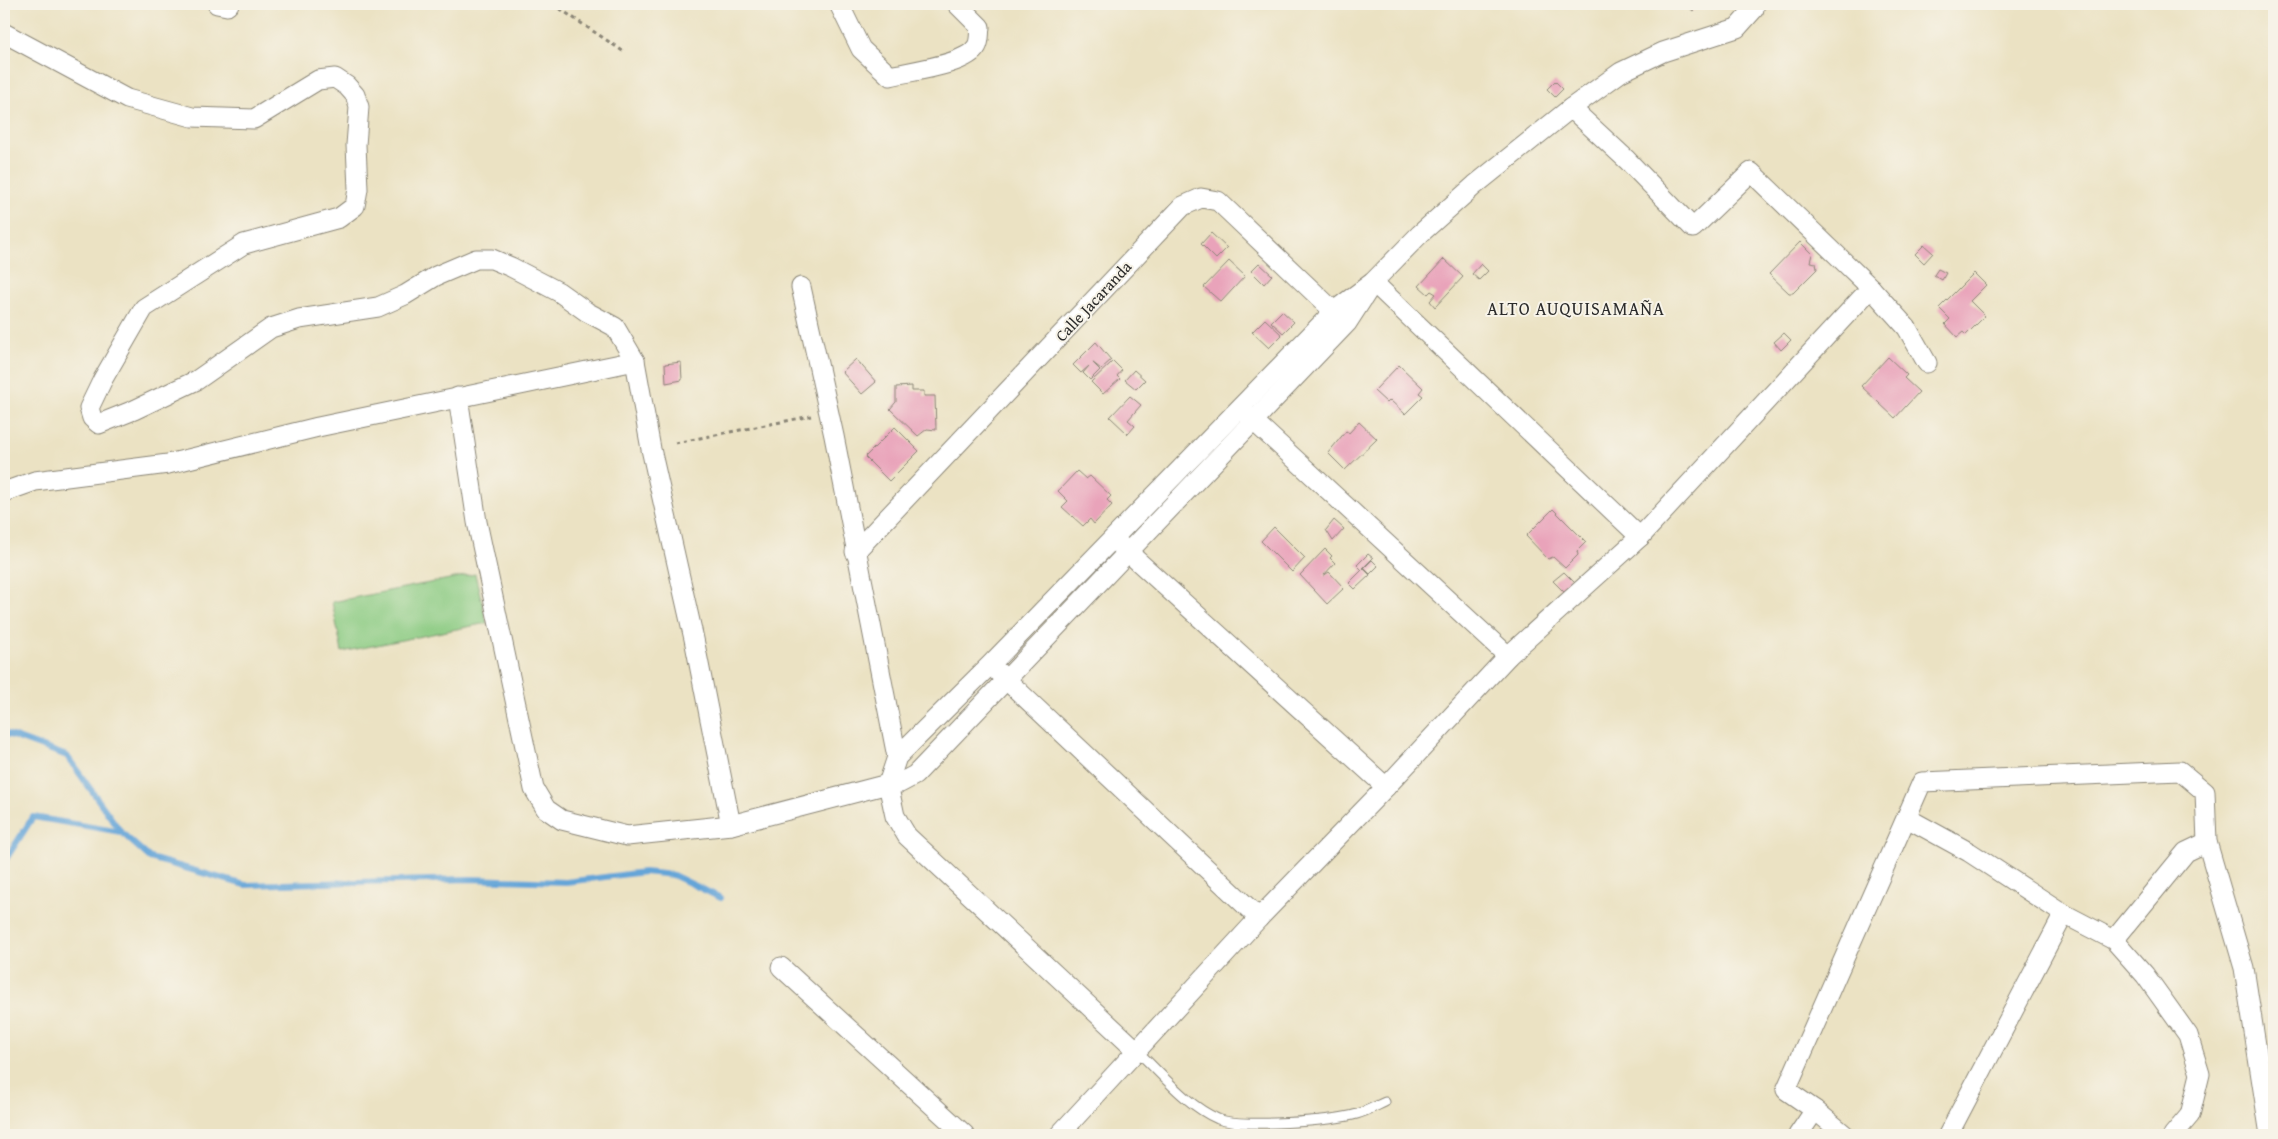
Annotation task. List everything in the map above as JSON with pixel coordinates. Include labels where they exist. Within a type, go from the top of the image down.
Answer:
[{"type":"street","points":[[217,4],[227,6],[229,4]]},
{"type":"street","points":[[839,4],[861,49],[890,76],[952,62],[970,54],[978,46],[980,27],[957,4]]},
{"type":"street","points":[[458,397],[477,522],[512,692],[534,789],[546,809],[562,820],[627,836],[731,825],[888,784],[900,783],[916,775],[1254,421],[1340,317],[1420,234],[1475,185],[1572,108],[1621,72],[1662,52],[1738,28],[1754,9],[1754,4]]},
{"type":"street","points":[[4,34],[127,99],[192,117],[254,120],[318,80],[335,78],[347,86],[355,95],[358,107],[356,145],[358,189],[355,206],[339,218],[244,244],[144,308],[102,379],[90,408],[92,418],[99,424],[134,410],[197,380],[271,328],[299,318],[378,307],[405,295],[436,276],[476,259],[492,259],[511,267],[559,292],[615,327],[635,361],[651,449],[694,638],[731,825]]},
{"type":"street","points":[[1572,108],[1627,160],[1693,228],[1751,172],[1871,288],[1907,328],[1927,363]]},
{"type":"street","name":"Calle Jacaranda","points":[[855,552],[1183,206],[1201,198],[1218,201],[1340,317]]},
{"type":"street","points":[[1373,282],[1640,537]]},
{"type":"street","points":[[801,287],[829,412],[896,757],[888,784],[895,816],[907,836],[1136,1050]]},
{"type":"street","points":[[1059,1135],[1259,918],[1386,787],[1508,656],[1640,537],[1871,288]]},
{"type":"street","points":[[896,757],[990,665],[1239,407],[1340,317]]},
{"type":"street","points":[[4,492],[34,481],[168,464],[318,427],[635,361]]},
{"type":"street","points":[[1239,407],[1508,656]]},
{"type":"street","points":[[1112,538],[1386,787]]},
{"type":"street","points":[[990,665],[1259,918]]},
{"type":"street","points":[[1844,1135],[1815,1110],[1786,1090],[1908,818],[1922,782],[2180,771],[2205,792],[2208,842],[2244,968],[2270,1135]]},
{"type":"street","points":[[1908,818],[1969,852],[2064,914],[2114,940],[2145,975],[2188,1035],[2200,1074],[2190,1115],[2173,1135]]},
{"type":"street","points":[[2114,940],[2186,852],[2208,842]]},
{"type":"street","points":[[1948,1135],[2064,914]]},
{"type":"street","points":[[781,967],[965,1135]]},
{"type":"street","points":[[1798,1135],[1815,1110]]},
{"type":"lane","points":[[1136,1050],[1185,1097],[1218,1119],[1253,1124],[1309,1120],[1356,1114],[1385,1102]]},
{"type":"path","points":[[553,4],[624,52]]},
{"type":"path","points":[[675,443],[829,412]]},
{"type":"green space","points":[[475,574],[487,623],[342,652],[332,602]]},
{"type":"building","points":[[1681,4],[1700,4],[1693,11],[1686,5],[1684,7]]},
{"type":"building","points":[[1555,81],[1563,89],[1555,97],[1547,89]]},
{"type":"building","points":[[1211,233],[1227,248],[1216,259],[1201,244]]},
{"type":"building","points":[[1800,242],[1812,254],[1810,262],[1816,263],[1817,269],[1793,293],[1789,293],[1769,274]]},
{"type":"building","points":[[1924,245],[1933,253],[1924,263],[1915,254]]},
{"type":"building","points":[[1444,259],[1463,277],[1435,307],[1430,301],[1436,294],[1431,291],[1428,294],[1419,286]]},
{"type":"building","points":[[1229,261],[1245,276],[1221,302],[1204,287]]},
{"type":"building","points":[[1259,263],[1272,275],[1264,284],[1251,271]]},
{"type":"building","points":[[1481,264],[1488,271],[1479,280],[1472,274]]},
{"type":"building","points":[[1938,269],[1946,273],[1942,280],[1934,275]]},
{"type":"building","points":[[1974,273],[1986,285],[1970,301],[1985,316],[1966,335],[1963,332],[1957,337],[1945,324],[1950,319],[1939,308]]},
{"type":"building","points":[[1282,311],[1294,322],[1283,333],[1271,322]]},
{"type":"building","points":[[1265,319],[1282,335],[1269,348],[1252,332]]},
{"type":"building","points":[[1784,333],[1791,340],[1781,350],[1774,342]]},
{"type":"building","points":[[1096,342],[1111,360],[1101,369],[1092,362],[1100,370],[1090,380],[1083,373],[1089,366],[1081,373],[1073,365]]},
{"type":"building","points":[[1888,357],[1907,375],[1904,378],[1919,392],[1895,418],[1861,386]]},
{"type":"building","points":[[856,359],[876,382],[862,394],[842,372]]},
{"type":"building","points":[[1113,361],[1122,370],[1117,376],[1120,379],[1103,394],[1091,382]]},
{"type":"building","points":[[681,362],[682,380],[666,383],[665,364]]},
{"type":"building","points":[[1399,365],[1423,388],[1419,393],[1423,396],[1405,414],[1390,400],[1387,403],[1374,391]]},
{"type":"building","points":[[1134,370],[1145,380],[1136,389],[1125,380]]},
{"type":"building","points":[[912,386],[912,391],[924,391],[924,396],[935,396],[936,430],[927,429],[918,436],[890,409],[896,402],[896,387]]},
{"type":"building","points":[[1130,396],[1141,405],[1128,420],[1135,426],[1128,434],[1110,417]]},
{"type":"building","points":[[1359,422],[1377,439],[1345,470],[1328,453],[1346,431],[1349,433]]},
{"type":"building","points":[[895,427],[919,451],[889,481],[865,457]]},
{"type":"building","points":[[1077,471],[1086,479],[1090,476],[1111,496],[1107,500],[1112,505],[1094,524],[1090,519],[1083,526],[1062,507],[1068,501],[1058,491]]},
{"type":"building","points":[[1553,509],[1586,542],[1577,551],[1578,555],[1565,568],[1553,557],[1548,559],[1526,536]]},
{"type":"building","points":[[1334,520],[1344,529],[1333,541],[1326,530]]},
{"type":"building","points":[[1274,527],[1305,558],[1292,572],[1261,541]]},
{"type":"building","points":[[1325,549],[1332,556],[1330,558],[1335,563],[1323,576],[1329,572],[1344,588],[1327,604],[1300,575]]},
{"type":"building","points":[[1368,554],[1373,558],[1363,568],[1370,575],[1355,589],[1349,583],[1362,570],[1357,565]]},
{"type":"building","points":[[1372,560],[1378,566],[1370,574],[1364,568]]},
{"type":"building","points":[[1564,572],[1575,583],[1565,593],[1553,581]]},
{"type":"waterway","points":[[4,733],[67,756],[121,832],[150,858],[245,885],[469,879],[566,882],[644,872],[673,875],[721,898]]},
{"type":"waterway","points":[[4,862],[33,817],[121,832]]},
{"type":"district","name":"ALTO AUQUISAMAÑA","points":[[1576,308]]}]
